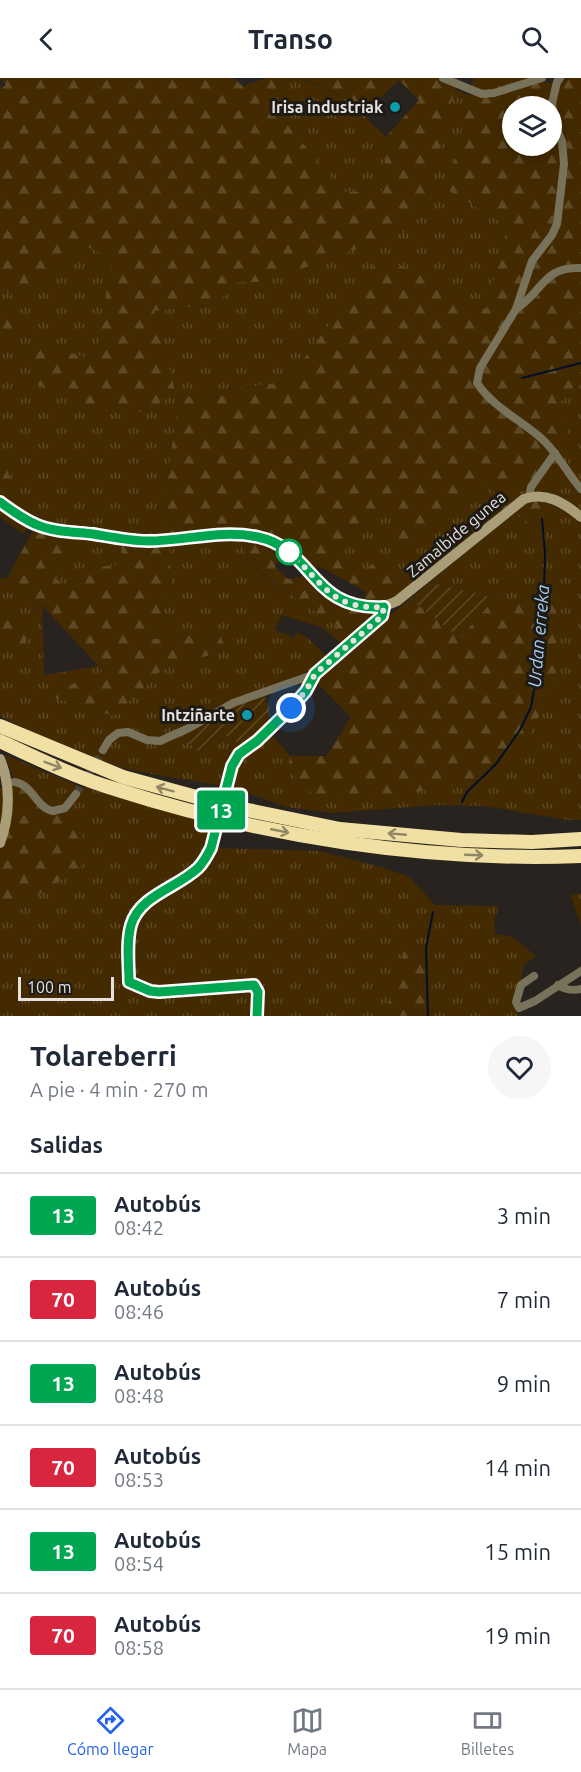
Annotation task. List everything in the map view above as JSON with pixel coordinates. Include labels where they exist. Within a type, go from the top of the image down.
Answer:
[{"type":"highway","points":[[0,726],[123,777],[233,807],[340,829],[461,840],[532,842],[581,840]]},
{"type":"highway","points":[[0,741],[117,790],[231,821],[337,842],[461,855],[581,856]]},
{"type":"street","points":[[443,78],[482,94],[494,93],[544,78],[559,80],[552,103],[554,123],[562,141],[564,164],[557,224],[552,235],[532,261],[516,309],[480,368],[477,383],[492,402],[540,437],[555,453],[581,489]]},
{"type":"street","points":[[516,309],[526,303],[553,273],[571,267],[581,268]]},
{"type":"street","points":[[529,497],[531,487],[555,453]]},
{"type":"street","name":"Zamalbide gunea","points":[[257,1016],[258,992],[254,985],[159,992],[150,991],[129,982],[129,944],[134,918],[146,903],[200,867],[211,848],[232,766],[239,754],[257,741],[291,708],[306,691],[315,674],[382,616],[384,607],[408,594],[515,505],[529,497],[551,498],[581,516]]},
{"type":"street","points":[[0,502],[35,525],[57,530],[147,541],[237,534],[263,538],[282,546],[333,596],[353,605],[384,607]]},
{"type":"street","name":"Zamalbide gunea","points":[[103,750],[109,740],[118,733],[128,732],[147,740],[160,741],[189,728],[233,703],[315,674]]},
{"type":"street","points":[[0,759],[7,781],[8,794],[7,817],[0,843]]},
{"type":"street","points":[[14,782],[24,785],[43,807],[53,811],[65,808],[76,794]]},
{"type":"street","points":[[534,976],[521,985],[516,1002],[519,1008],[535,1001],[581,971]]},
{"type":"street","points":[[558,985],[565,989],[581,988]]},
{"type":"green space","points":[[0,78],[233,78],[243,86],[267,78],[283,78],[271,105],[343,192],[384,191],[386,137],[419,100],[399,80],[369,108],[302,78],[458,78],[424,206],[408,230],[265,282],[229,282],[221,303],[154,311],[175,391],[148,412],[90,410],[33,382],[31,339],[95,361],[112,258],[79,243],[49,282],[15,296],[0,287],[0,89],[6,85]]},
{"type":"green space","points":[[283,78],[299,78],[369,108],[366,118],[386,137],[384,191],[343,192],[271,105]]},
{"type":"green space","points":[[474,78],[498,78],[501,92],[538,82],[562,83],[566,78],[581,78],[581,385],[575,386],[557,406],[570,429],[551,451],[560,468],[541,501],[562,509],[533,526],[514,513],[493,530],[484,524],[531,483],[528,477],[497,495],[486,485],[423,529],[395,552],[402,520],[395,510],[345,529],[345,577],[383,561],[405,591],[390,599],[375,602],[363,602],[366,592],[319,566],[312,571],[292,550],[240,530],[208,529],[159,534],[179,398],[287,381],[381,256],[486,309],[508,226],[448,190]]},
{"type":"green space","points":[[498,78],[533,78],[500,87]]},
{"type":"green space","points":[[454,89],[470,96],[448,190],[508,226],[486,309],[381,257],[287,381],[179,398],[159,534],[89,530],[55,523],[22,512],[0,451],[0,362],[15,318],[0,308],[0,287],[15,296],[49,282],[79,243],[112,258],[95,361],[31,339],[33,382],[175,391],[153,311],[221,303],[229,282],[265,282],[424,206]]},
{"type":"green space","points":[[0,308],[16,318],[0,362]]},
{"type":"green space","points":[[581,385],[581,513],[554,494],[545,491],[560,468],[551,451],[557,406],[575,386]]},
{"type":"green space","points":[[0,451],[28,526],[24,534],[0,517]]},
{"type":"green space","points":[[528,477],[531,483],[405,591],[345,578],[345,530],[395,509],[402,520],[396,551],[486,485]]},
{"type":"green space","points":[[562,509],[581,522],[581,820],[568,820],[484,806],[437,805],[332,813],[286,807],[234,788],[236,765],[250,750],[271,734],[290,756],[289,767],[295,777],[313,794],[556,606],[495,598],[430,582],[514,513],[533,526]]},
{"type":"green space","points":[[33,530],[72,537],[56,579],[67,588],[93,568],[122,564],[121,543],[169,545],[171,588],[154,639],[219,633],[227,651],[166,666],[114,716],[46,695],[103,671],[42,605],[7,579]]},
{"type":"green space","points":[[72,537],[121,543],[123,564],[93,569],[67,588],[56,579]]},
{"type":"green space","points":[[219,539],[240,540],[251,566],[337,625],[332,635],[321,627],[282,615],[275,630],[294,638],[297,632],[309,639],[327,657],[306,672],[214,710],[164,736],[181,736],[199,752],[221,732],[244,748],[233,759],[222,786],[119,767],[66,747],[0,716],[0,645],[23,651],[31,628],[0,614],[0,577],[7,579],[42,605],[44,675],[99,666],[103,672],[47,695],[113,716],[166,666],[227,651],[219,633],[154,639],[171,588],[169,545]]},
{"type":"green space","points":[[240,540],[275,547],[283,553],[275,567],[288,579],[305,576],[341,607],[381,611],[379,615],[342,645],[332,635],[337,625],[251,565]]},
{"type":"green space","points":[[430,582],[495,598],[460,638],[410,599]]},
{"type":"green space","points":[[495,598],[556,606],[556,675],[546,704],[514,761],[492,774],[456,785],[350,803],[313,794],[295,777],[288,767],[290,756],[326,756],[351,717],[316,682],[332,663],[410,599],[460,638]]},
{"type":"green space","points":[[0,614],[31,627],[23,651],[0,645]]},
{"type":"green space","points":[[264,695],[269,707],[270,723],[253,743],[244,748],[221,732],[199,752],[181,736],[241,702]]},
{"type":"green space","points":[[5,755],[77,785],[212,825],[206,845],[216,848],[320,851],[409,877],[435,905],[499,906],[494,920],[495,934],[512,937],[536,956],[524,964],[515,1010],[520,1016],[432,1016],[434,965],[388,1008],[395,1016],[255,1016],[254,1014],[247,1016],[0,1016],[0,921],[80,867],[16,784]]},
{"type":"green space","points":[[27,781],[56,802],[84,839],[80,867],[0,921],[0,788]]},
{"type":"green space","points":[[581,894],[581,926],[571,895]]},
{"type":"green space","points":[[404,951],[434,965],[432,1016],[395,1016],[388,1008]]},
{"type":"waterway","points":[[522,378],[581,363]]},
{"type":"waterway","name":"Urdan erreka","points":[[462,802],[467,792],[496,764],[520,730],[531,707],[540,657],[545,553],[542,519]]},
{"type":"waterway","name":"Urdan erreka","points":[[428,1016],[426,948],[433,912]]},
{"type":"tunnel","points":[[76,794],[103,750]]},
{"type":"bus line","name":"13","points":[[0,502],[35,525],[57,530],[147,541],[218,534],[257,536],[282,546],[333,596],[353,605],[384,607],[382,616],[315,674],[306,691],[291,708],[257,741],[239,754],[232,766],[211,848],[206,859],[195,871],[146,903],[139,910],[131,925],[129,982],[150,991],[159,992],[254,985],[258,992],[257,1016]]},
{"type":"place","name":"Irisa industriak","points":[[395,107]]},
{"type":"place","name":"Intziñarte","points":[[247,715]]},
{"type":"route","points":[[289,552],[333,596],[353,605],[384,607],[382,616],[315,674],[306,691],[291,708]]}]
